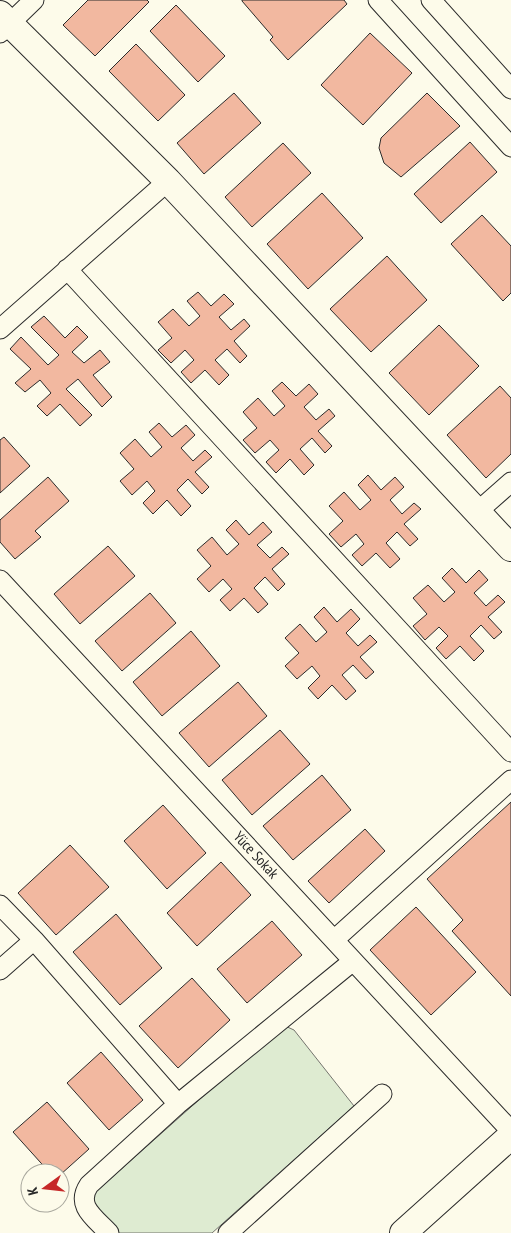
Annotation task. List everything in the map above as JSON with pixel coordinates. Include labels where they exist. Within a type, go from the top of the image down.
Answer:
[{"type":"street","points":[[34,0],[3,24],[168,181],[511,548]]},
{"type":"street","points":[[378,0],[511,148]]},
{"type":"street","points":[[431,0],[511,89]]},
{"type":"street","points":[[0,329],[168,181]]},
{"type":"street","points":[[68,270],[511,752]]},
{"type":"street","points":[[477,512],[511,482]]},
{"type":"street","name":"Yüce Sokak","points":[[0,580],[511,1131]]},
{"type":"street","points":[[334,940],[511,780]]},
{"type":"street","points":[[0,905],[34,940],[178,1104]]},
{"type":"street","points":[[0,970],[34,940]]},
{"type":"street","points":[[109,1233],[88,1211],[85,1205],[85,1191],[89,1185],[178,1104],[353,961]]},
{"type":"street","points":[[228,1233],[382,1094]]},
{"type":"street","points":[[403,1233],[511,1136]]},
{"type":"green space","points":[[283,1025],[294,1030],[354,1106],[212,1233],[118,1233],[94,1205],[91,1196]]},
{"type":"building","points":[[88,0],[147,0],[149,2],[95,56],[63,25]]},
{"type":"building","points":[[242,0],[344,0],[347,4],[288,60],[270,40],[273,37]]},
{"type":"building","points":[[176,5],[225,56],[198,82],[150,31]]},
{"type":"building","points":[[370,33],[412,73],[363,125],[321,85]]},
{"type":"building","points":[[136,44],[185,95],[158,121],[109,71]]},
{"type":"building","points":[[234,93],[261,123],[204,174],[177,143]]},
{"type":"building","points":[[427,93],[460,126],[401,177],[384,163],[379,148],[381,138]]},
{"type":"building","points":[[470,142],[497,172],[441,223],[414,194]]},
{"type":"building","points":[[283,143],[311,173],[252,227],[225,197]]},
{"type":"building","points":[[322,193],[363,238],[308,289],[267,244]]},
{"type":"building","points":[[482,215],[511,246],[511,293],[503,301],[451,244]]},
{"type":"building","points":[[387,256],[427,300],[371,352],[330,309]]},
{"type":"building","points":[[198,292],[211,306],[224,294],[234,304],[219,317],[231,330],[244,319],[250,326],[234,341],[247,356],[240,363],[227,349],[215,360],[229,375],[219,385],[205,370],[191,383],[181,372],[194,360],[185,350],[171,363],[158,350],[172,338],[158,322],[173,309],[189,326],[200,316],[187,301]]},
{"type":"building","points":[[44,316],[65,338],[77,326],[88,337],[72,352],[84,363],[100,350],[110,362],[93,375],[112,397],[102,407],[78,379],[66,389],[92,415],[80,426],[60,404],[47,416],[37,406],[51,393],[40,380],[25,392],[15,383],[31,369],[10,349],[21,337],[48,365],[59,355],[31,327]]},
{"type":"building","points":[[439,325],[479,366],[429,415],[389,373]]},
{"type":"building","points":[[282,382],[296,396],[309,384],[318,394],[304,407],[316,420],[329,409],[335,416],[318,431],[332,446],[325,453],[312,438],[300,449],[314,465],[304,475],[290,459],[276,473],[266,462],[279,450],[270,440],[255,453],[243,440],[257,428],[243,412],[258,398],[274,416],[285,406],[272,391]]},
{"type":"building","points":[[500,386],[511,398],[511,454],[486,478],[447,435]]},
{"type":"building","points":[[159,423],[172,437],[186,425],[195,435],[181,448],[193,461],[205,450],[212,457],[195,472],[209,487],[202,494],[188,479],[177,490],[191,506],[181,516],[167,500],[153,514],[143,503],[155,491],[147,481],[132,495],[120,481],[134,469],[120,453],[135,439],[151,457],[162,447],[149,432]]},
{"type":"building","points":[[4,437],[30,466],[0,493],[0,440]]},
{"type":"building","points":[[368,475],[381,490],[395,477],[404,487],[390,500],[402,514],[414,503],[421,509],[404,524],[418,539],[410,546],[397,532],[386,543],[400,559],[390,568],[376,553],[362,566],[352,555],[364,544],[356,534],[341,547],[329,534],[343,521],[329,506],[344,492],[360,510],[371,500],[358,485]]},
{"type":"building","points":[[48,477],[69,501],[35,531],[41,537],[15,559],[0,542],[0,520]]},
{"type":"building","points":[[236,520],[249,535],[263,522],[272,532],[257,545],[270,558],[282,547],[289,554],[272,569],[285,584],[278,591],[265,577],[254,588],[268,604],[258,613],[244,598],[230,611],[220,600],[232,589],[223,579],[209,592],[197,579],[211,566],[197,550],[212,537],[227,555],[239,544],[226,530]]},
{"type":"building","points":[[108,546],[135,576],[80,624],[54,594]]},
{"type":"building","points":[[452,568],[466,583],[479,570],[488,580],[474,593],[486,606],[498,595],[505,602],[488,617],[502,632],[494,639],[481,625],[470,636],[484,651],[474,661],[460,646],[446,659],[436,648],[448,636],[439,627],[425,640],[413,626],[427,614],[413,598],[428,585],[444,602],[455,592],[442,578]]},
{"type":"building","points":[[150,593],[176,623],[122,671],[95,641]]},
{"type":"building","points":[[324,607],[337,622],[351,609],[360,619],[346,633],[358,646],[370,635],[377,642],[360,657],[374,672],[366,679],[353,665],[342,675],[356,691],[346,700],[332,685],[318,699],[308,688],[320,676],[312,666],[297,679],[285,666],[299,653],[285,638],[300,624],[316,642],[327,632],[314,617]]},
{"type":"building","points":[[191,631],[220,666],[162,716],[133,682]]},
{"type":"building","points":[[238,682],[267,716],[209,767],[179,733]]},
{"type":"building","points":[[280,730],[310,764],[252,815],[222,780]]},
{"type":"building","points":[[322,775],[351,810],[293,860],[263,826]]},
{"type":"building","points":[[511,802],[511,996],[452,931],[463,920],[427,879]]},
{"type":"building","points":[[163,805],[206,853],[167,889],[124,841]]},
{"type":"building","points":[[365,829],[385,851],[329,903],[308,881]]},
{"type":"building","points":[[70,845],[109,887],[56,935],[18,893]]},
{"type":"building","points":[[221,862],[251,895],[197,946],[167,913]]},
{"type":"building","points":[[416,907],[476,972],[431,1015],[370,950]]},
{"type":"building","points":[[116,914],[162,968],[120,1005],[73,952]]},
{"type":"building","points":[[272,921],[302,955],[247,1003],[217,969]]},
{"type":"building","points":[[192,978],[230,1020],[178,1068],[139,1026]]},
{"type":"building","points":[[101,1052],[143,1100],[109,1130],[67,1083]]},
{"type":"building","points":[[47,1102],[89,1149],[70,1166],[70,1163],[41,1163],[13,1132]]}]
